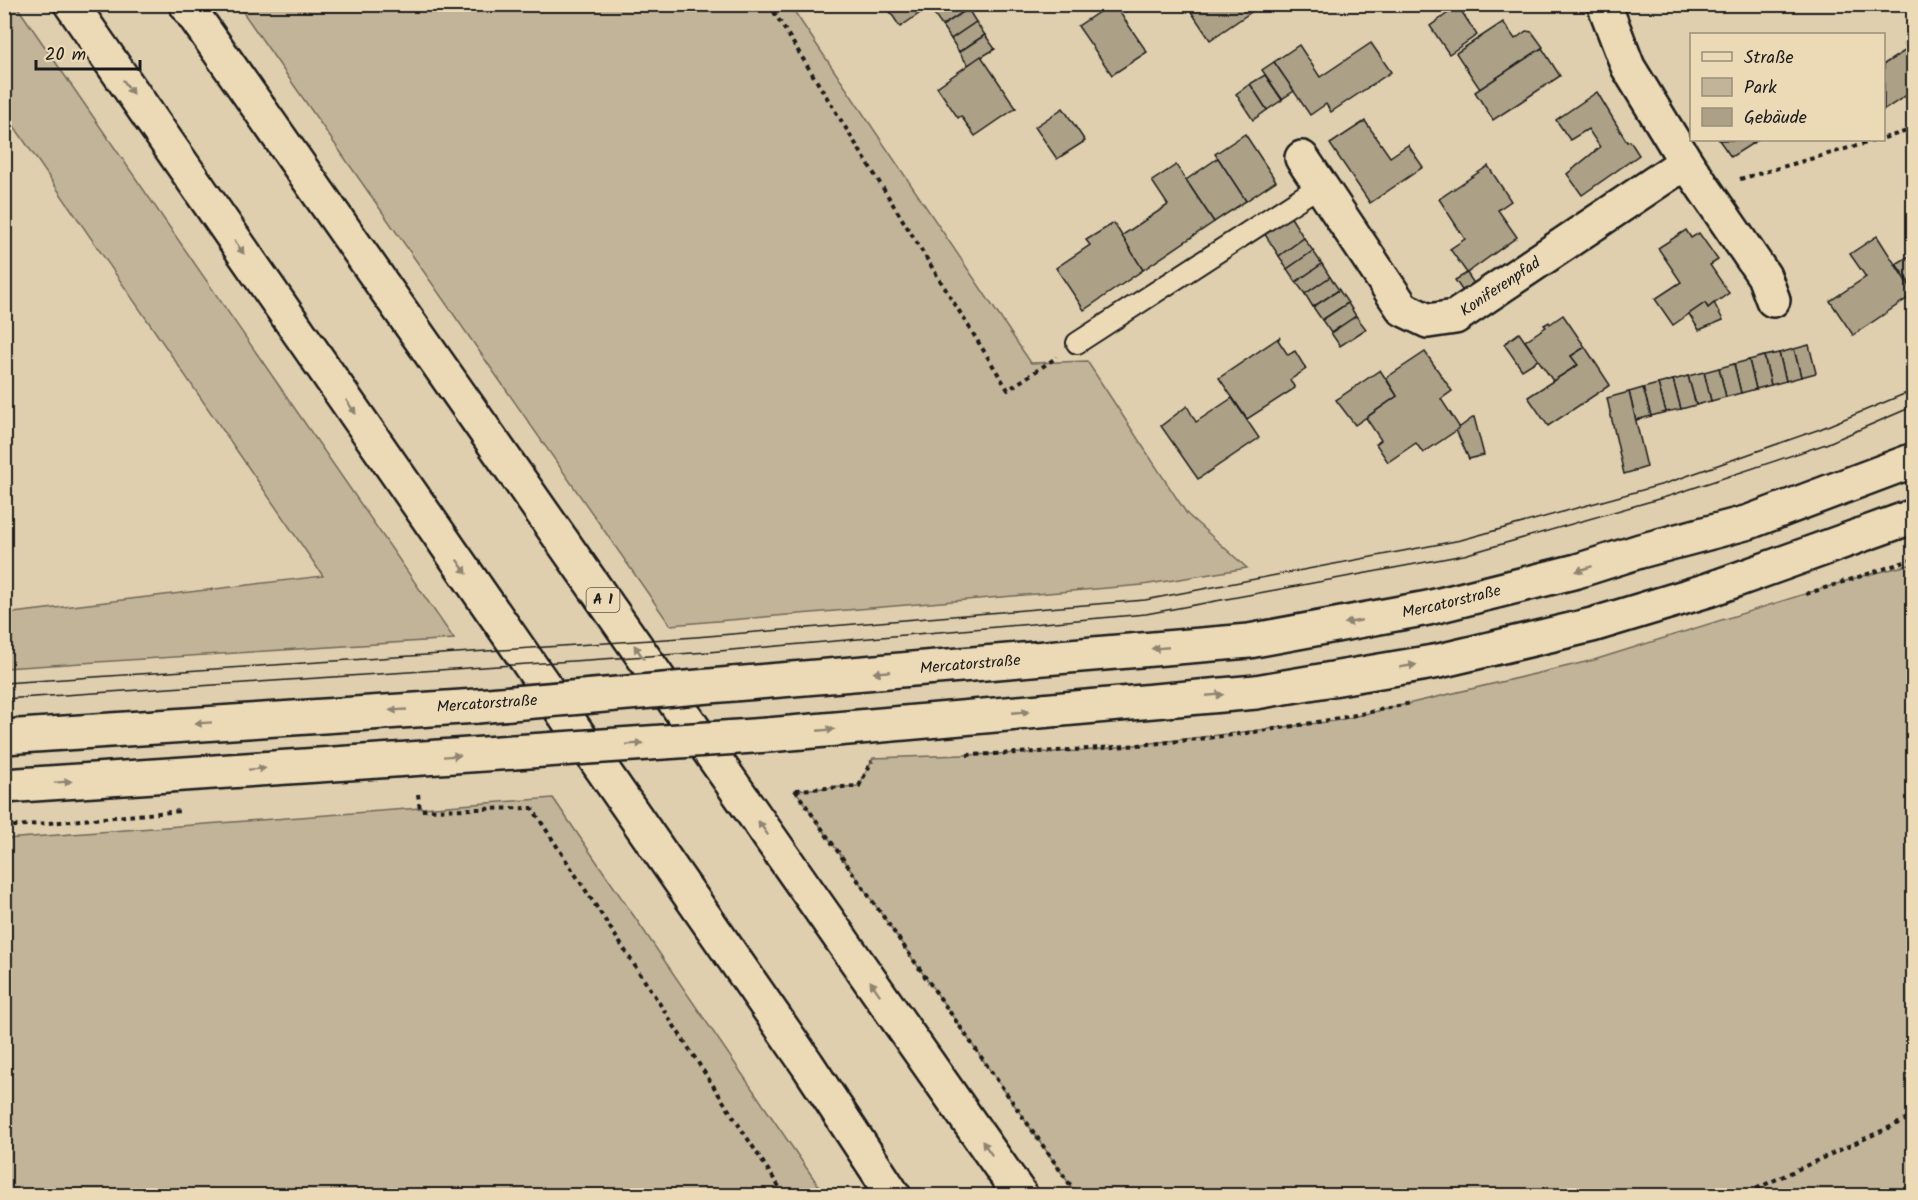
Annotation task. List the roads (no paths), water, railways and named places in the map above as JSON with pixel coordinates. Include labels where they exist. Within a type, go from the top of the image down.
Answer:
[{"type":"main road","points":[[71,4],[807,1064],[894,1196]]},
{"type":"main road","name":"A 1","points":[[186,4],[1021,1196]]},
{"type":"main road","points":[[1604,4],[1628,67],[1686,162],[1764,276],[1773,300]]},
{"type":"main road","name":"Koniferenpfad","points":[[1302,158],[1403,309],[1428,321],[1455,317],[1686,162]]},
{"type":"main road","points":[[1640,551],[1742,506],[1914,439]]},
{"type":"main road","name":"Mercatorstraße","points":[[4,737],[477,706],[1249,641],[1428,608],[1577,571],[1640,551],[1749,522],[1914,460]]},
{"type":"main road","points":[[4,786],[768,735],[1256,692],[1439,661],[1592,625],[1708,590],[1914,516]]},
{"type":"lane","points":[[1077,343],[1321,185]]},
{"type":"tram line","points":[[4,683],[696,637],[1145,600],[1461,540],[1664,484],[1820,429],[1914,390]]},
{"type":"tram line","points":[[4,699],[708,652],[1146,614],[1464,555],[1669,496],[1826,444],[1914,406]]}]
